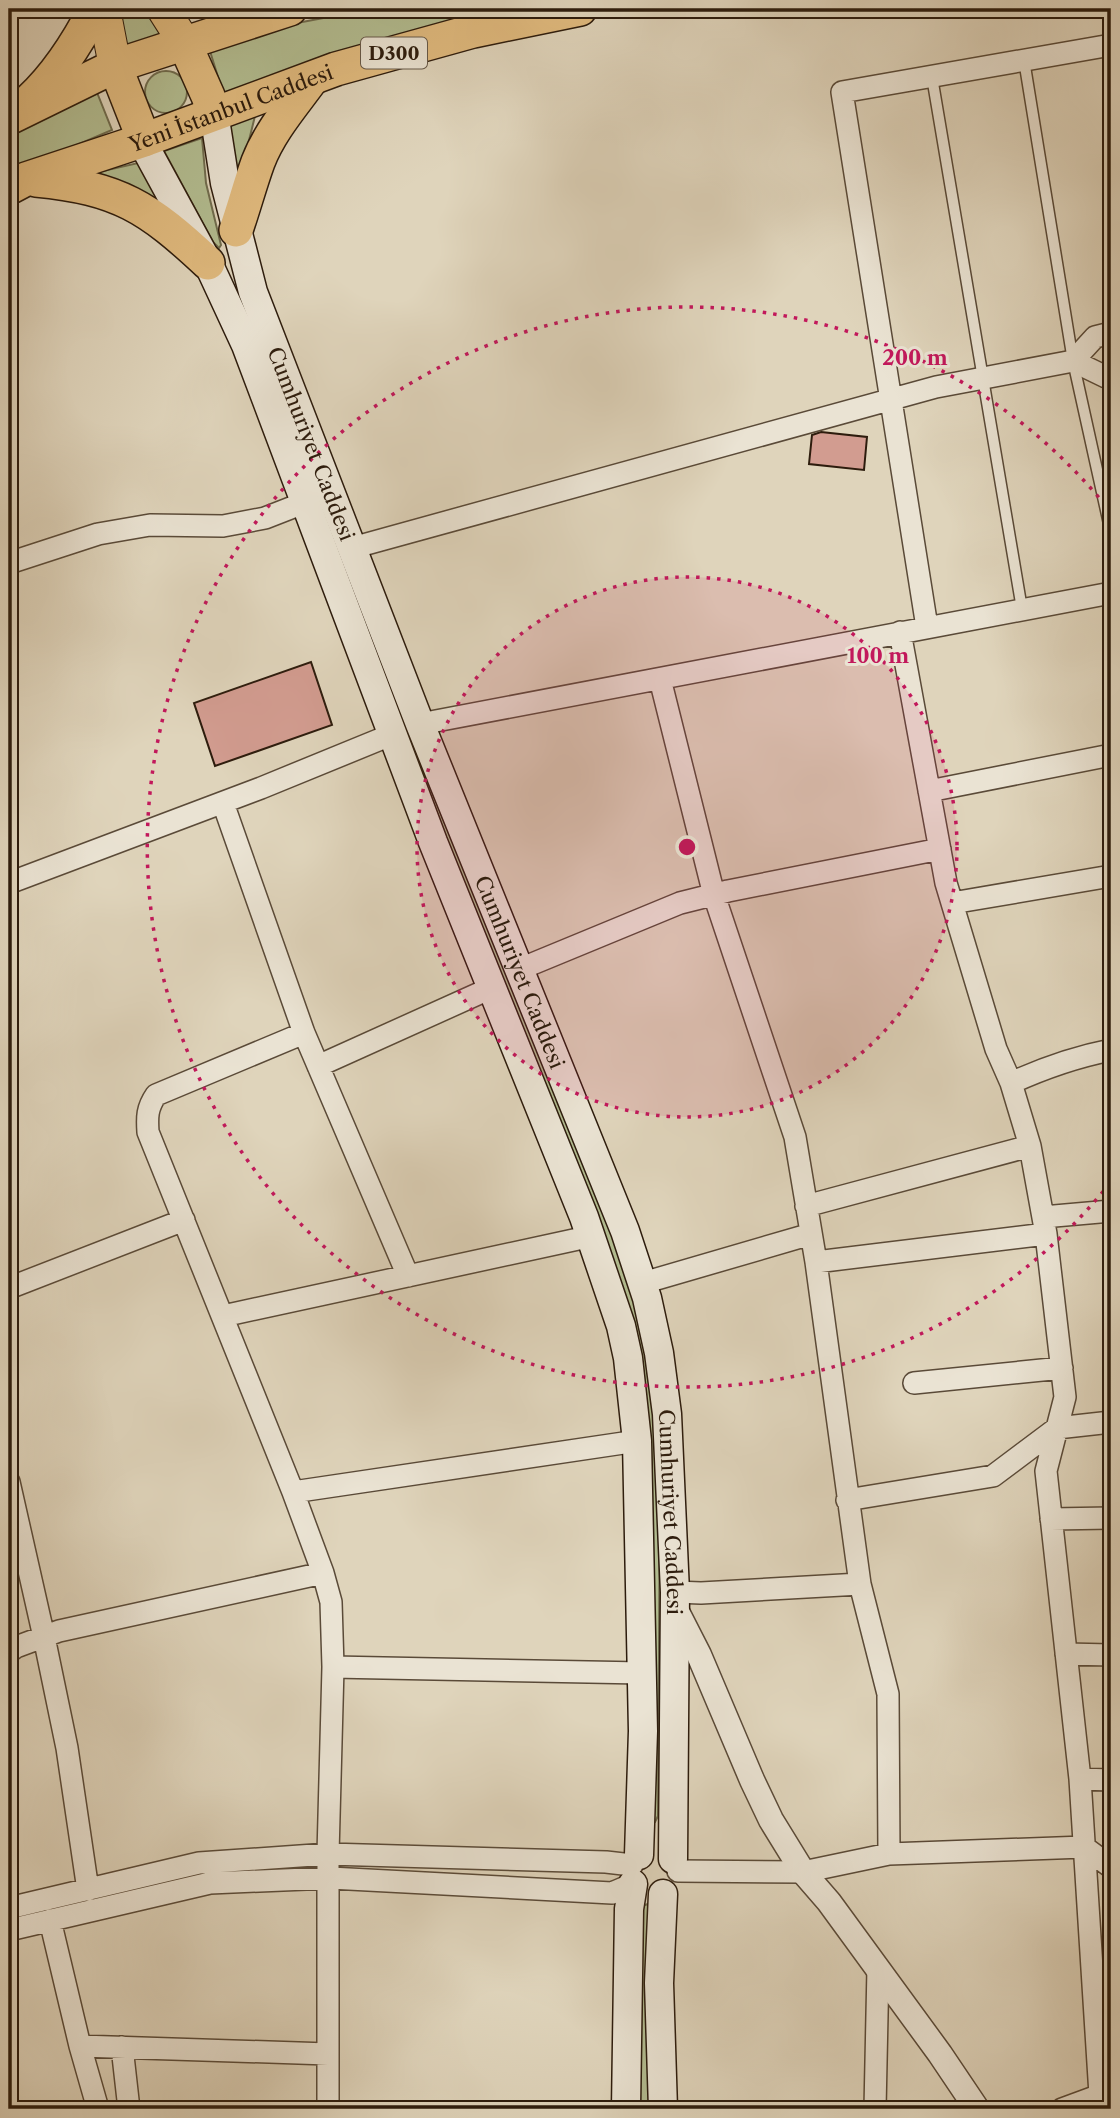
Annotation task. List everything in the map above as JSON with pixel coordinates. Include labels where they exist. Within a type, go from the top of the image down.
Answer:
[{"type":"highway","points":[[13,115],[44,88],[80,37],[95,9]]},
{"type":"highway","points":[[13,115],[115,66],[290,9]]},
{"type":"highway","name":"Yeni İstanbul Caddesi","points":[[18,184],[312,80],[336,69],[473,31],[580,9]]},
{"type":"highway","points":[[184,42],[214,113]]},
{"type":"highway","points":[[115,66],[144,140]]},
{"type":"highway","points":[[236,230],[267,143],[312,80]]},
{"type":"highway","points":[[18,184],[92,188],[131,202],[171,228],[208,263]]},
{"type":"main road","points":[[104,9],[115,66]]},
{"type":"main road","points":[[163,9],[184,42]]},
{"type":"main road","name":"Cumhuriyet Caddesi","points":[[214,113],[225,183],[253,292],[420,724],[625,1231],[643,1283],[659,1353],[666,1403],[675,1600],[671,1875],[659,1983],[663,2109]]},
{"type":"main road","name":"Cumhuriyet Caddesi","points":[[144,140],[146,149],[208,263],[247,345],[433,842],[592,1236],[621,1326],[628,1358],[637,1441],[643,1731],[635,1868],[629,1909],[626,2109]]},
{"type":"main road","points":[[393,734],[420,724]]},
{"type":"main road","points":[[650,1850],[669,1854],[671,1875],[648,1895],[637,1889],[635,1868],[650,1850]]},
{"type":"street","points":[[927,627],[842,92],[1111,45]]},
{"type":"street","points":[[1073,361],[1095,337],[1111,333]]},
{"type":"street","points":[[352,548],[936,387],[1073,361],[1107,377],[1111,376]]},
{"type":"street","points":[[9,563],[98,534],[150,525],[223,526],[265,518],[306,502]]},
{"type":"street","points":[[420,724],[1111,593]]},
{"type":"street","points":[[900,632],[952,903],[996,1049],[1011,1083],[1030,1146],[1045,1225],[1062,1368],[1065,1397],[1046,1471],[1080,1779],[1106,2099],[1062,2109]]},
{"type":"street","points":[[660,679],[714,895],[795,1137],[816,1262],[860,1584],[888,1694],[889,1854]]},
{"type":"street","points":[[9,883],[223,803],[393,734]]},
{"type":"street","points":[[929,791],[1111,755]]},
{"type":"street","points":[[223,803],[304,1033],[408,1276]]},
{"type":"street","points":[[520,969],[680,903],[940,849]]},
{"type":"street","points":[[952,903],[1111,876]]},
{"type":"street","points":[[318,1066],[491,988]]},
{"type":"street","points":[[304,1033],[156,1095],[147,1114],[148,1132],[293,1492],[331,1602],[333,1667],[328,1854],[328,2109]]},
{"type":"street","points":[[1011,1083],[1052,1065],[1111,1050]]},
{"type":"street","points":[[806,1206],[1030,1146]]},
{"type":"street","points":[[816,1262],[1045,1225],[1111,1211]]},
{"type":"street","points":[[9,1288],[184,1220]]},
{"type":"street","points":[[643,1283],[811,1234]]},
{"type":"street","points":[[223,1317],[592,1236]]},
{"type":"street","points":[[914,1383],[1062,1368]]},
{"type":"street","points":[[847,1500],[993,1476],[1057,1428],[1111,1422]]},
{"type":"street","points":[[293,1492],[637,1441]]},
{"type":"street","points":[[10,1490],[67,1748],[88,1890]]},
{"type":"street","points":[[1051,1519],[1111,1518]]},
{"type":"street","points":[[9,1652],[59,1631],[323,1573]]},
{"type":"street","points":[[860,1584],[701,1593],[675,1600],[771,1820],[803,1872],[830,1902],[977,2109]]},
{"type":"street","points":[[1066,1654],[1111,1654]]},
{"type":"street","points":[[333,1667],[642,1673]]},
{"type":"street","points":[[1080,1779],[1111,1780]]},
{"type":"street","points":[[671,1875],[803,1872],[889,1854],[1084,1847],[1111,1867]]},
{"type":"street","points":[[9,1908],[199,1863],[328,1854],[607,1862],[635,1868]]},
{"type":"street","points":[[9,1930],[210,1883],[330,1878],[612,1893],[635,1868]]},
{"type":"street","points":[[50,1920],[80,2046],[99,2109]]},
{"type":"street","points":[[875,2109],[878,1968]]},
{"type":"street","points":[[80,2046],[328,2054]]},
{"type":"street","points":[[122,2047],[129,2109]]},
{"type":"lane","points":[[1024,60],[1073,361],[1111,533]]},
{"type":"lane","points":[[932,76],[1022,609]]},
{"type":"green space","points":[[119,9],[152,9],[162,33],[129,47],[125,46]]},
{"type":"green space","points":[[371,9],[510,9],[332,58],[223,93],[209,48],[297,23]]},
{"type":"green space","points":[[166,71],[181,77],[187,92],[181,107],[166,113],[151,107],[145,92],[151,77]]},
{"type":"green space","points":[[96,90],[112,130],[9,174],[9,133]]},
{"type":"green space","points":[[255,116],[239,181],[227,125]]},
{"type":"green space","points":[[202,138],[206,183],[221,245],[219,248],[213,242],[164,151]]},
{"type":"green space","points":[[138,163],[172,207],[94,173]]},
{"type":"green space","points":[[416,756],[473,883],[605,1209],[644,1326],[660,1482],[658,1816],[655,1822],[652,1822],[627,1303],[606,1241],[465,892]]},
{"type":"green space","points":[[648,1904],[652,2109],[639,2109],[642,1906]]},
{"type":"building","points":[[821,432],[867,437],[864,470],[809,464],[812,435]]},
{"type":"building","points":[[311,662],[332,725],[215,766],[194,703]]}]
